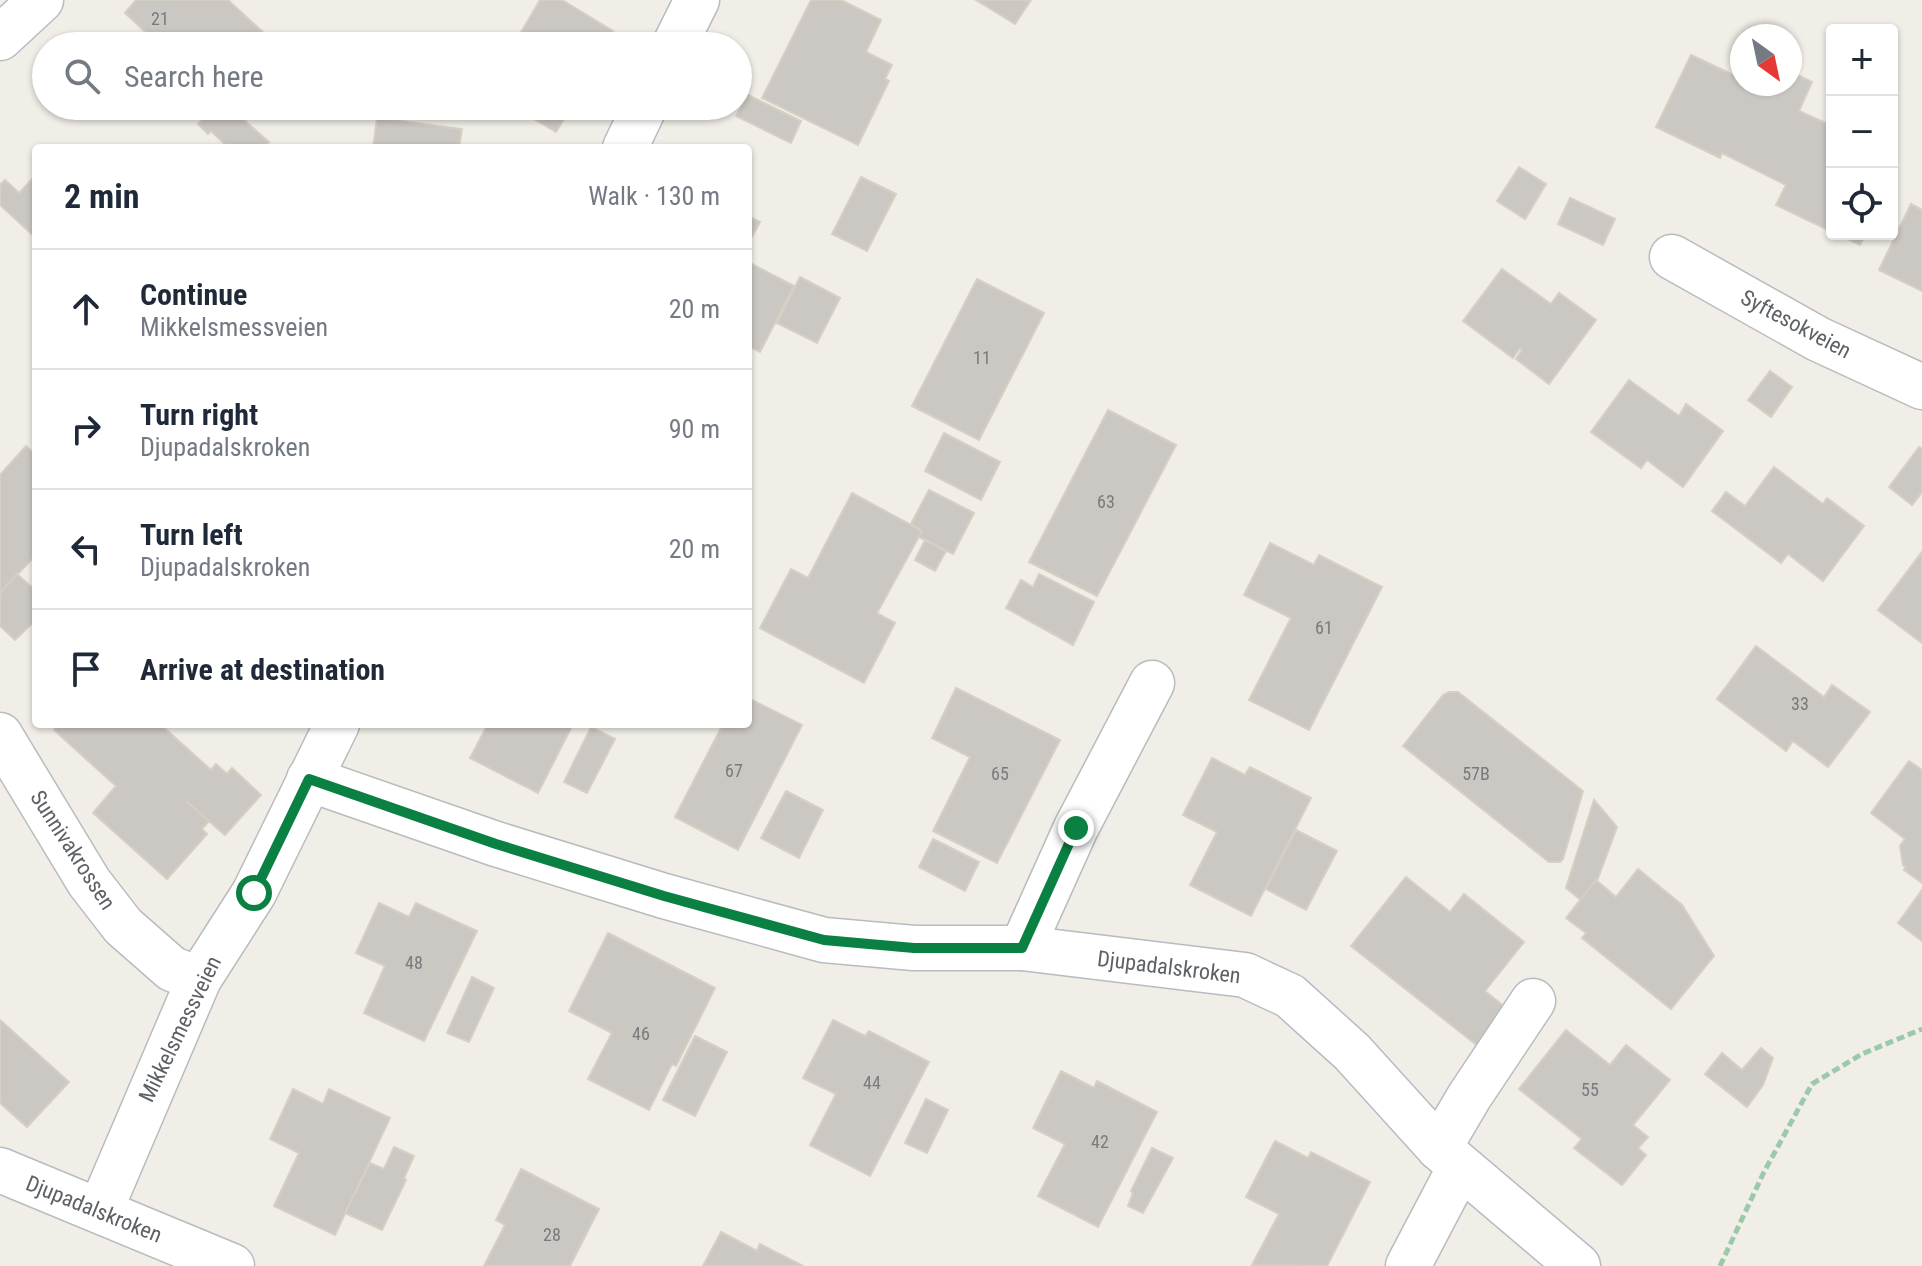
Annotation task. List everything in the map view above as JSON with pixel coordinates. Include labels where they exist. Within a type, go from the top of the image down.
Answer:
[{"type":"street","points":[[0,38],[41,0]]},
{"type":"street","points":[[681,32],[697,0]]},
{"type":"street","points":[[627,144],[638,120]]},
{"type":"street","name":"Syftesokveien","points":[[1672,257],[1818,339],[1922,387]]},
{"type":"street","points":[[1022,948],[1076,828],[1152,683]]},
{"type":"street","name":"Mikkelsmessveien","points":[[100,1211],[199,979],[254,893],[335,728]]},
{"type":"street","name":"Sunnivakrossen","points":[[0,735],[89,882],[123,926],[172,969],[199,979]]},
{"type":"street","name":"Djupadalskroken","points":[[309,779],[496,844],[664,896],[824,940],[914,948],[1022,948],[1245,975],[1290,996],[1352,1052],[1450,1158],[1578,1266]]},
{"type":"street","points":[[1408,1266],[1450,1158],[1469,1097],[1533,1001]]},
{"type":"street","name":"Djupadalskroken","points":[[0,1170],[232,1266]]},
{"type":"path","points":[[1720,1266],[1764,1172],[1812,1084],[1862,1054],[1922,1029]]},
{"type":"building","points":[[136,0],[228,0],[263,32],[145,32],[125,13]]},
{"type":"building","points":[[540,0],[562,0],[613,31],[612,32],[521,32]]},
{"type":"building","points":[[811,0],[841,0],[881,20],[866,52],[892,65],[885,79],[889,81],[858,145],[762,98]]},
{"type":"building","points":[[976,0],[1031,0],[1015,24]]},
{"type":"building","points":[[1691,55],[1730,73],[1730,96],[1802,96],[1802,77],[1812,82],[1799,111],[1826,123],[1826,229],[1776,205],[1786,185],[1722,153],[1720,158],[1656,127]]},
{"type":"building","points":[[752,97],[801,121],[791,143],[744,120],[752,120]]},
{"type":"building","points":[[202,120],[246,120],[269,142],[225,144],[198,124]]},
{"type":"building","points":[[377,120],[462,129],[460,144],[374,144]]},
{"type":"building","points":[[536,120],[563,120],[556,132]]},
{"type":"building","points":[[1519,167],[1546,184],[1525,219],[1497,201]]},
{"type":"building","points":[[861,177],[896,194],[867,251],[832,234]]},
{"type":"building","points":[[32,179],[32,234],[0,205],[0,185],[5,180],[19,193]]},
{"type":"building","points":[[1570,198],[1615,219],[1603,245],[1558,224]]},
{"type":"building","points":[[1911,204],[1922,210],[1922,291],[1879,270],[1894,240],[1898,240],[1898,231]]},
{"type":"building","points":[[752,218],[760,222],[752,237]]},
{"type":"building","points":[[752,264],[794,286],[760,352],[752,348]]},
{"type":"building","points":[[1502,269],[1551,304],[1559,293],[1596,320],[1549,384],[1516,359],[1522,350],[1520,348],[1513,358],[1463,321]]},
{"type":"building","points":[[800,277],[840,298],[817,343],[777,323]]},
{"type":"building","points":[[977,279],[1044,313],[979,440],[912,406]]},
{"type":"building","points":[[1770,371],[1792,387],[1771,417],[1748,400]]},
{"type":"building","points":[[1629,380],[1679,416],[1686,404],[1723,431],[1683,487],[1647,460],[1641,468],[1591,432]]},
{"type":"building","points":[[1108,410],[1176,445],[1097,596],[1029,562]]},
{"type":"building","points":[[944,433],[1000,462],[981,500],[925,471]]},
{"type":"building","points":[[26,446],[32,451],[32,559],[0,593],[0,475]]},
{"type":"building","points":[[1919,447],[1922,449],[1922,492],[1912,505],[1889,487]]},
{"type":"building","points":[[1774,467],[1823,504],[1827,498],[1864,526],[1823,581],[1788,554],[1781,563],[1712,511],[1726,492],[1745,506]]},
{"type":"building","points":[[929,490],[974,513],[953,554],[917,536],[922,531],[911,524]]},
{"type":"building","points":[[852,493],[922,531],[877,613],[895,623],[864,683],[760,628],[791,569],[808,578]]},
{"type":"building","points":[[925,540],[946,551],[935,571],[915,560]]},
{"type":"building","points":[[1270,543],[1314,565],[1319,555],[1382,587],[1309,730],[1249,700],[1291,618],[1244,595]]},
{"type":"building","points":[[1922,552],[1922,643],[1878,610]]},
{"type":"building","points":[[17,574],[32,587],[32,624],[15,640],[0,626],[0,593]]},
{"type":"building","points":[[1039,574],[1094,602],[1073,645],[1006,608],[1021,580],[1033,587]]},
{"type":"building","points":[[1756,646],[1824,697],[1832,685],[1870,712],[1828,767],[1793,741],[1786,751],[1717,699]]},
{"type":"building","points":[[956,688],[1060,740],[997,863],[933,831],[970,757],[932,738]]},
{"type":"building","points":[[1458,692],[1583,791],[1560,862],[1549,862],[1403,746],[1443,695]]},
{"type":"building","points":[[752,700],[802,725],[738,850],[675,817],[721,728],[752,728]]},
{"type":"building","points":[[164,728],[211,770],[216,764],[227,774],[232,768],[261,795],[225,835],[209,821],[202,829],[207,834],[167,879],[93,813],[116,786],[54,730]]},
{"type":"building","points":[[486,728],[571,728],[538,793],[470,758]]},
{"type":"building","points":[[591,728],[615,739],[587,793],[564,782]]},
{"type":"building","points":[[1212,758],[1245,775],[1250,767],[1311,798],[1251,916],[1190,885],[1217,832],[1183,815]]},
{"type":"building","points":[[1909,761],[1922,770],[1922,883],[1904,870],[1900,846],[1905,839],[1871,813]]},
{"type":"building","points":[[786,791],[823,810],[799,858],[761,838]]},
{"type":"building","points":[[1594,800],[1617,827],[1597,881],[1581,900],[1566,888]]},
{"type":"building","points":[[1296,830],[1337,851],[1306,910],[1266,889]]},
{"type":"building","points":[[933,839],[979,862],[965,891],[919,867]]},
{"type":"building","points":[[1638,869],[1682,905],[1714,956],[1671,1009],[1582,938],[1586,933],[1566,918],[1596,880],[1616,897]]},
{"type":"building","points":[[1406,877],[1450,912],[1464,894],[1524,942],[1485,991],[1512,1013],[1483,1050],[1351,946]]},
{"type":"building","points":[[1922,890],[1922,941],[1898,923]]},
{"type":"building","points":[[379,903],[409,917],[416,903],[477,931],[424,1041],[364,1013],[385,966],[356,953]]},
{"type":"building","points":[[608,933],[715,988],[676,1066],[672,1064],[649,1110],[588,1079],[612,1033],[569,1011]]},
{"type":"building","points":[[472,977],[494,988],[469,1042],[447,1033]]},
{"type":"building","points":[[0,1020],[69,1082],[27,1127],[0,1103]]},
{"type":"building","points":[[833,1020],[865,1036],[869,1031],[929,1062],[870,1176],[810,1145],[836,1094],[803,1078]]},
{"type":"building","points":[[1566,1030],[1610,1065],[1626,1045],[1670,1080],[1633,1125],[1648,1137],[1638,1148],[1646,1155],[1622,1185],[1574,1148],[1582,1139],[1519,1089]]},
{"type":"building","points":[[695,1036],[727,1052],[695,1116],[663,1100]]},
{"type":"building","points":[[1761,1048],[1773,1058],[1763,1085],[1747,1107],[1705,1074],[1722,1053],[1742,1070]]},
{"type":"building","points":[[1061,1071],[1094,1088],[1097,1081],[1157,1112],[1098,1227],[1038,1196],[1065,1144],[1033,1128]]},
{"type":"building","points":[[293,1089],[323,1104],[329,1089],[390,1118],[335,1235],[274,1206],[299,1153],[270,1139]]},
{"type":"building","points":[[926,1099],[948,1110],[927,1153],[905,1143]]},
{"type":"building","points":[[1275,1141],[1308,1158],[1311,1152],[1370,1182],[1327,1266],[1252,1265],[1279,1214],[1246,1197]]},
{"type":"building","points":[[394,1147],[414,1156],[382,1230],[345,1213],[370,1163],[384,1169]]},
{"type":"building","points":[[1152,1148],[1173,1158],[1143,1213],[1128,1206],[1131,1191]]},
{"type":"building","points":[[521,1169],[599,1209],[570,1266],[484,1266],[505,1225],[496,1220]]},
{"type":"building","points":[[721,1232],[757,1251],[760,1244],[803,1266],[703,1266]]},
{"type":"route","points":[[254,893],[309,779],[496,844],[664,896],[824,940],[914,948],[1022,948],[1076,828]]}]
